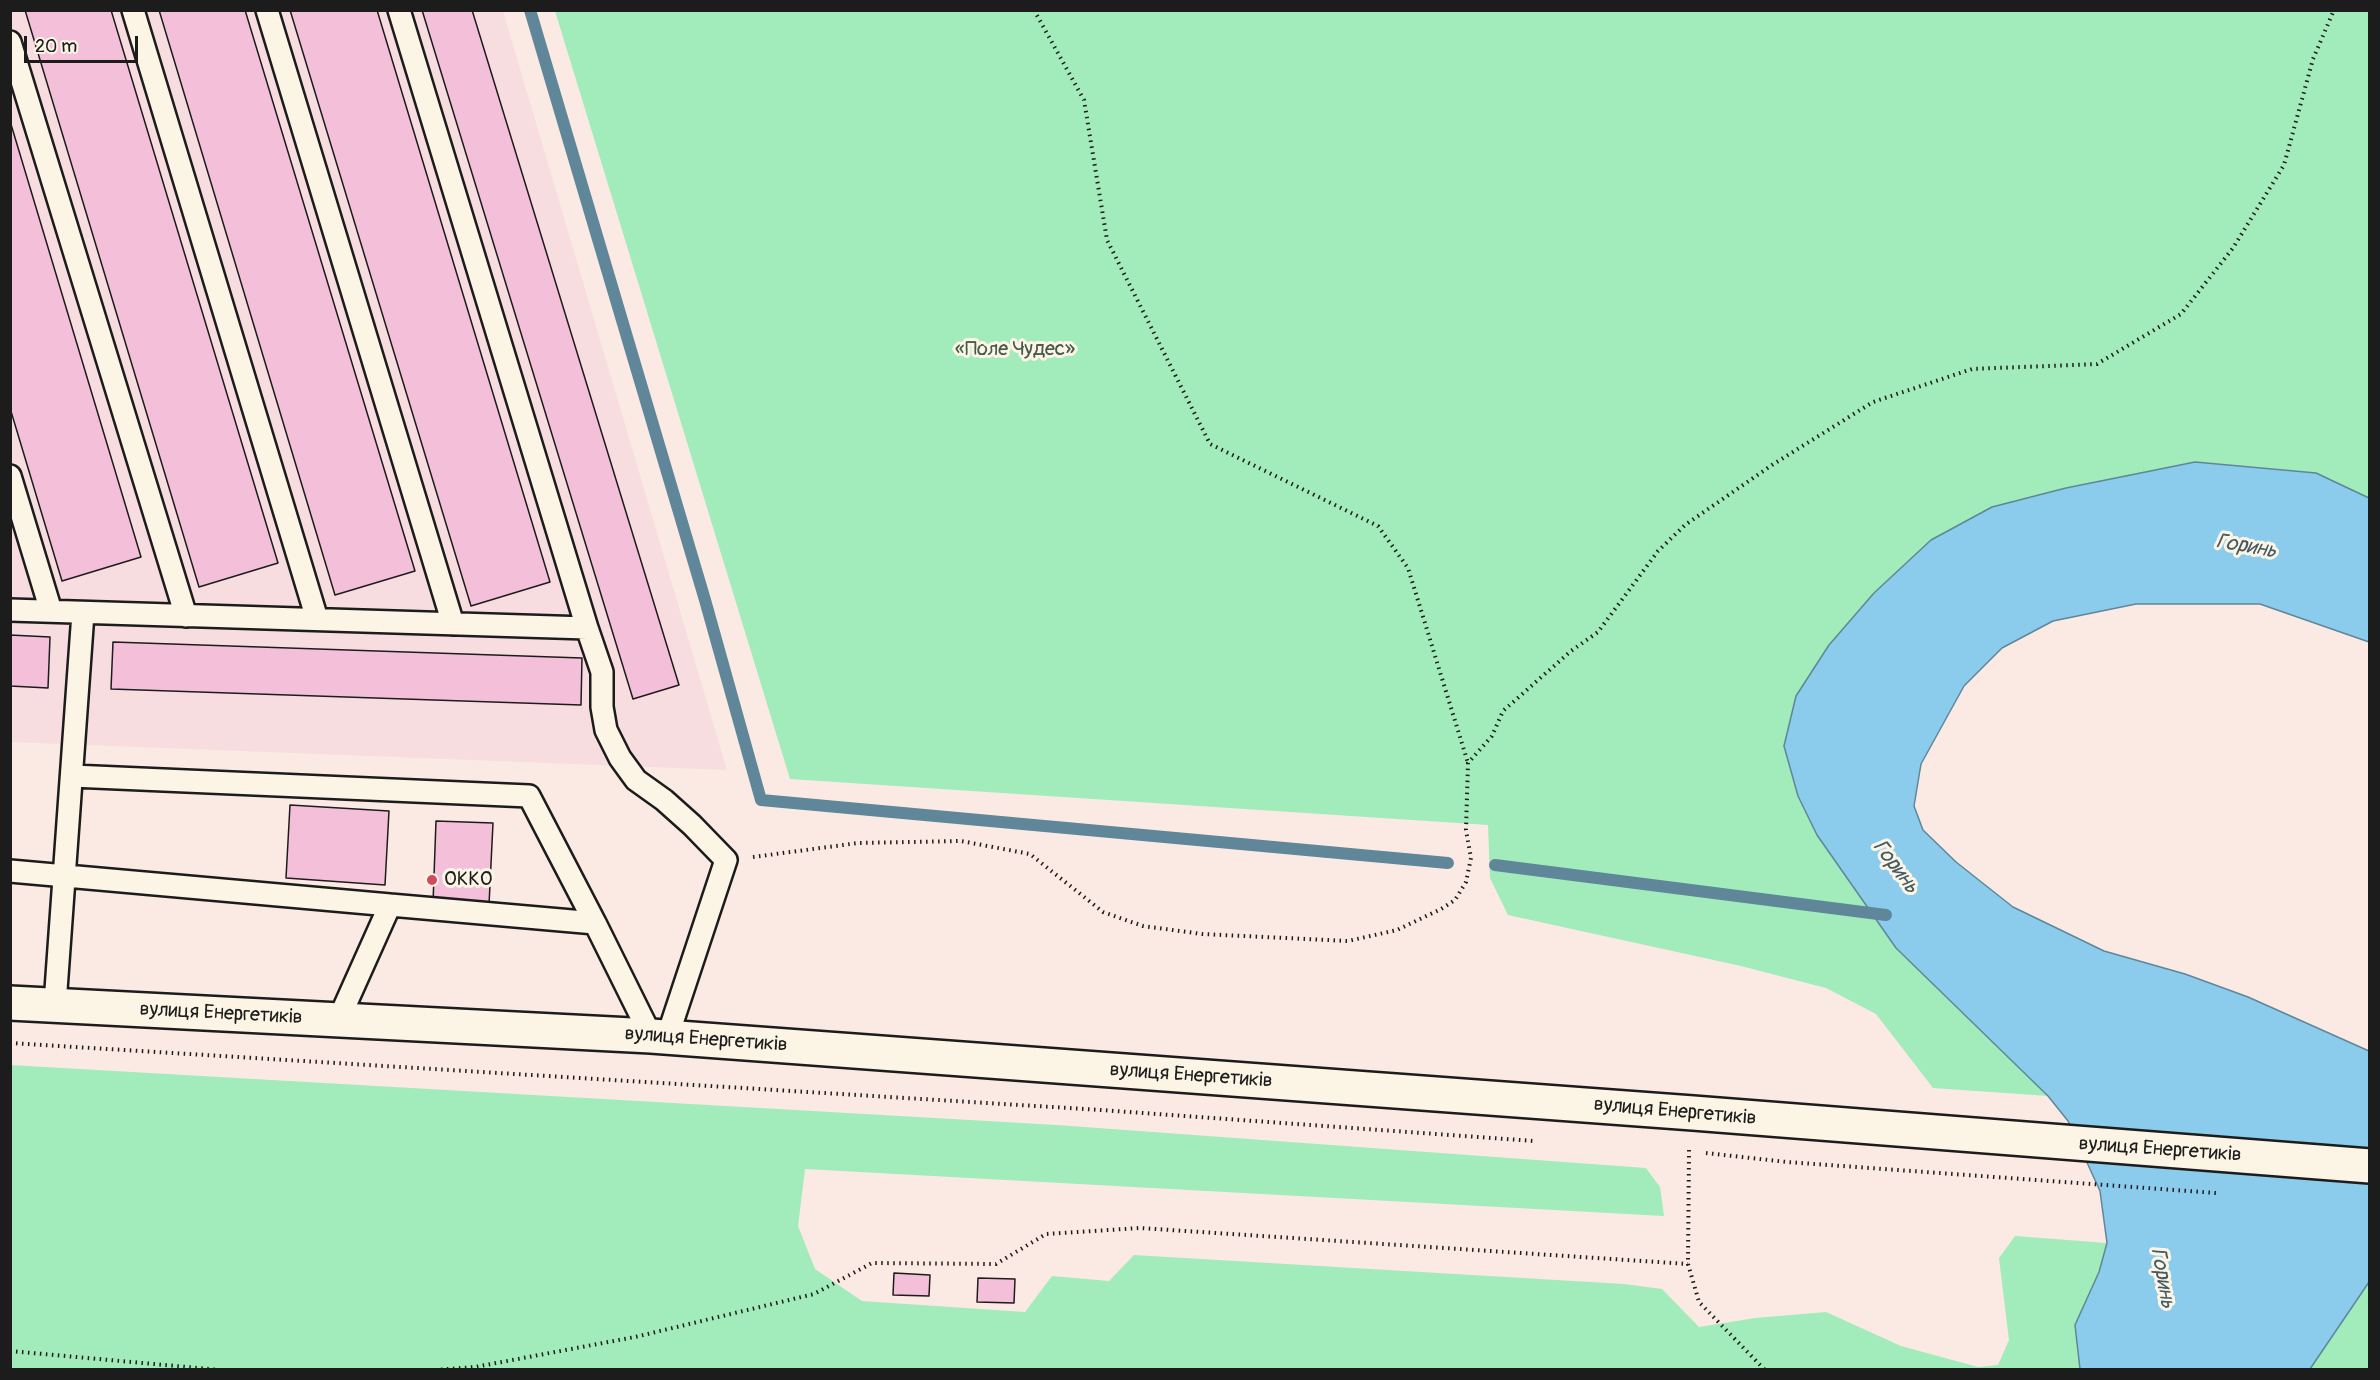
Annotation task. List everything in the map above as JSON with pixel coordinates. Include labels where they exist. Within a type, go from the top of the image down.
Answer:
[{"type":"main road","name":"вулиця Енергетиків","points":[[10,1003],[659,1037],[1693,1113],[2370,1166]]},
{"type":"lane","points":[[134,10],[317,619]]},
{"type":"lane","points":[[267,10],[453,624]]},
{"type":"lane","points":[[399,10],[602,672],[602,707],[606,730],[620,758],[636,780],[671,806],[726,860],[659,1037]]},
{"type":"lane","points":[[10,42],[186,616]]},
{"type":"lane","points":[[10,476],[51,611]]},
{"type":"lane","points":[[10,610],[587,628]]},
{"type":"lane","points":[[55,1004],[66,876],[83,613]]},
{"type":"lane","points":[[72,776],[529,796],[594,923],[659,1037]]},
{"type":"lane","points":[[10,871],[594,923]]},
{"type":"lane","points":[[338,1021],[390,905]]},
{"type":"path","points":[[726,860],[858,843],[961,841],[1030,854],[1103,912],[1143,926],[1202,934],[1348,941],[1398,930],[1442,909],[1455,900],[1466,882],[1471,858],[1466,830],[1468,763],[1408,568],[1378,526],[1210,444],[1107,240],[1084,100],[1034,10]]},
{"type":"path","points":[[1468,763],[1492,736],[1503,711],[1571,651],[1598,632],[1658,551],[1685,525],[1772,465],[1873,402],[1972,369],[2097,364],[2181,314],[2234,248],[2284,165],[2313,59],[2334,10]]},
{"type":"path","points":[[10,1043],[1101,1110],[1536,1141]]},
{"type":"path","points":[[1693,1113],[1689,1151],[1689,1264],[1699,1302],[1766,1370]]},
{"type":"path","points":[[1677,1150],[1787,1162],[2227,1194]]},
{"type":"path","points":[[435,1370],[475,1367],[635,1337],[814,1294],[872,1263],[996,1264],[1046,1234],[1140,1228],[1689,1264]]},
{"type":"path","points":[[10,1351],[220,1370]]},
{"type":"shaded area","points":[[11,11],[503,11],[727,770],[11,742]]},
{"type":"green space","name":"«Поле Чудес»","points":[[555,11],[2369,11],[2369,498],[2316,473],[2195,462],[2066,488],[1992,507],[1931,540],[1874,593],[1829,645],[1796,696],[1784,746],[1798,796],[1870,911],[1896,948],[2048,1096],[1933,1088],[1876,1014],[1826,988],[1741,966],[1508,915],[1490,878],[1488,825],[790,779]]},
{"type":"green space","points":[[10,1065],[1057,1125],[1646,1168],[1660,1187],[1664,1216],[805,1169],[798,1226],[815,1269],[862,1301],[1025,1312],[1052,1276],[1109,1281],[1134,1255],[1624,1284],[1662,1289],[1699,1327],[1755,1318],[1826,1312],[1901,1346],[1978,1367],[1998,1365],[2009,1340],[1999,1258],[2015,1236],[2107,1243],[2099,1272],[2075,1325],[2080,1369],[11,1369]]},
{"type":"green space","points":[[2369,1282],[2369,1369],[2310,1370],[2312,1366]]},
{"type":"water","name":"Горинь","points":[[2195,462],[2316,473],[2369,498],[2369,642],[2260,604],[2136,604],[2053,621],[2002,648],[1964,686],[1921,764],[1914,806],[1923,830],[1956,862],[2013,907],[2104,951],[2185,974],[2248,997],[2369,1051],[2369,1282],[2310,1369],[2080,1369],[2075,1325],[2099,1272],[2107,1243],[2100,1191],[2068,1121],[2048,1096],[1896,948],[1817,835],[1798,796],[1784,746],[1796,696],[1829,645],[1874,593],[1931,540],[1992,507],[2066,488]]},
{"type":"building","points":[[25,10],[111,10],[278,563],[199,587]]},
{"type":"building","points":[[159,10],[245,10],[415,571],[335,595]]},
{"type":"building","points":[[290,10],[377,10],[550,582],[471,606]]},
{"type":"building","points":[[422,10],[472,10],[679,685],[633,699]]},
{"type":"building","points":[[10,121],[141,557],[62,581],[10,408]]},
{"type":"building","points":[[10,635],[50,637],[48,688],[10,686]]},
{"type":"building","points":[[113,642],[582,658],[581,705],[111,689]]},
{"type":"building","points":[[290,805],[389,811],[385,885],[286,878]]},
{"type":"building","points":[[436,821],[493,823],[489,905],[433,903]]},
{"type":"building","points":[[894,1273],[930,1275],[929,1296],[893,1295]]},
{"type":"building","points":[[978,1278],[1015,1279],[1014,1303],[977,1302]]},
{"type":"waterway","points":[[530,10],[705,600],[761,800],[1448,863]]},
{"type":"waterway","points":[[1495,865],[1886,915]]},
{"type":"place","name":"ОККО","points":[[432,880]]}]
